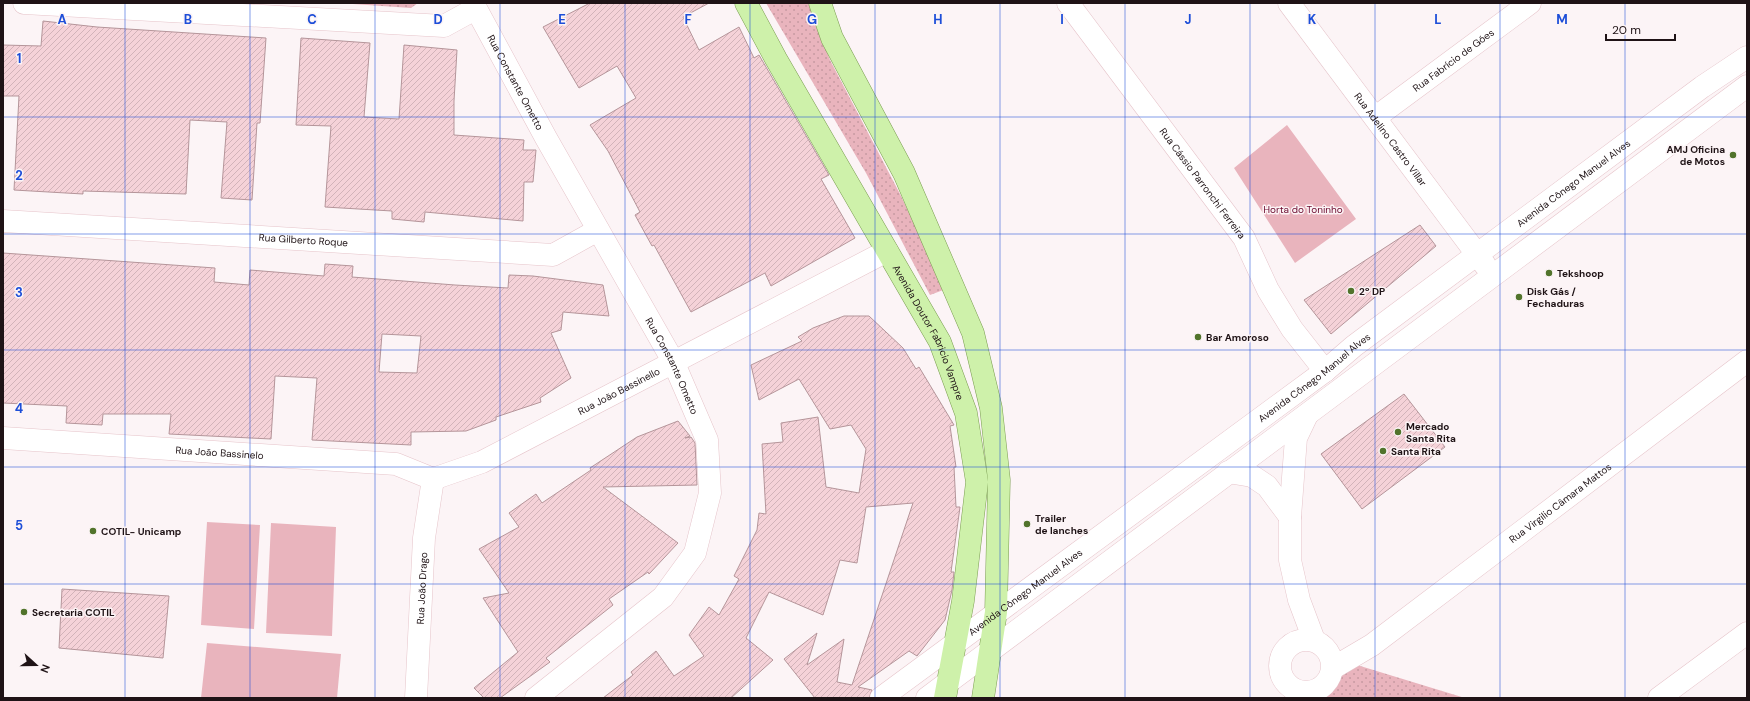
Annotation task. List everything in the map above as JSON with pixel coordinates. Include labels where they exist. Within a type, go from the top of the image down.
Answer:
[{"type":"main road","name":"Avenida Doutor Fabricio Vampre","points":[[746,3],[940,342],[966,413],[977,482],[964,601],[947,690]]},
{"type":"main road","points":[[820,3],[832,38],[904,173],[973,333],[990,408],[998,480],[996,612],[983,698]]},
{"type":"street","points":[[24,3],[444,26],[474,6]]},
{"type":"street","name":"Rua Cássio Parronchi Ferreira","points":[[1068,3],[1244,238],[1272,297],[1292,329],[1325,371]]},
{"type":"street","name":"Rua Adelino Castro Villar","points":[[1290,3],[1492,274]]},
{"type":"street","name":"Rua Fabrício de Góes","points":[[1376,117],[1530,3]]},
{"type":"street","name":"Rua Constante Ometto","points":[[474,6],[598,230],[673,361],[707,440],[710,493],[695,553],[663,597],[536,698]]},
{"type":"street","name":"Avenida Cônego Manuel Alves","points":[[881,698],[1325,371],[1354,346],[1702,86],[1747,57]]},
{"type":"street","points":[[926,698],[947,690],[990,651],[1492,274],[1747,86]]},
{"type":"street","name":"Rua Gilberto Roque","points":[[3,220],[553,255],[598,230]]},
{"type":"street","name":"Rua João Bassinello","points":[[433,479],[482,462],[673,361],[887,251]]},
{"type":"street","name":"Rua Virgilio Câmara Mattos","points":[[1285,692],[1280,665],[1284,650],[1318,650],[1372,645],[1747,361]]},
{"type":"street","points":[[1285,692],[1312,692],[1327,684],[1318,650],[1299,600],[1290,560],[1290,517],[1296,438],[1309,412]]},
{"type":"street","name":"Rua João Bassinelo","points":[[3,438],[396,464],[433,479]]},
{"type":"street","points":[[1228,472],[1252,476],[1267,486],[1290,517]]},
{"type":"street","name":"Rua João Drago","points":[[416,698],[424,538],[433,479]]},
{"type":"street","points":[[1659,698],[1747,633]]},
{"type":"green space","points":[[338,3],[418,3],[411,8]]},
{"type":"green space","points":[[766,3],[808,3],[830,60],[900,194],[946,289],[930,295],[866,173]]},
{"type":"green space","name":"Horta do Toninho","points":[[1287,125],[1356,219],[1295,263],[1234,168]]},
{"type":"green space","points":[[207,522],[260,525],[254,629],[201,625]]},
{"type":"green space","points":[[271,523],[336,527],[332,636],[266,633]]},
{"type":"green space","points":[[207,643],[341,654],[337,698],[201,698]]},
{"type":"green space","points":[[1357,665],[1465,698],[1312,698]]},
{"type":"building","points":[[590,3],[709,3],[683,17],[699,50],[739,27],[754,58],[759,55],[829,175],[821,179],[855,238],[771,286],[765,273],[691,312],[654,245],[652,246],[635,215],[640,212],[608,151],[590,125],[636,98],[617,66],[579,88],[543,27]]},
{"type":"building","points":[[43,21],[97,27],[266,38],[260,123],[257,123],[252,200],[221,198],[227,122],[190,120],[186,194],[83,191],[83,194],[14,190],[19,96],[3,96],[3,45],[41,46]]},
{"type":"building","points":[[301,38],[370,43],[364,117],[399,119],[404,45],[457,50],[454,135],[524,140],[523,150],[536,150],[533,182],[524,182],[523,221],[425,212],[424,222],[392,219],[392,211],[325,207],[331,126],[296,125]]},
{"type":"building","points":[[1420,225],[1436,246],[1331,334],[1304,300]]},
{"type":"building","points":[[3,253],[215,268],[214,282],[249,285],[250,270],[324,276],[325,264],[353,266],[352,277],[455,285],[508,288],[509,275],[533,276],[603,285],[609,316],[563,312],[561,330],[551,333],[571,378],[540,398],[541,402],[496,417],[496,420],[466,431],[411,432],[411,445],[312,440],[317,378],[275,376],[271,439],[169,434],[171,414],[103,414],[102,425],[66,423],[67,406],[3,403]],"holes":[[[382,334],[421,336],[417,373],[379,372]]]},
{"type":"building","points":[[844,316],[869,316],[903,348],[916,369],[919,367],[954,425],[950,426],[956,467],[954,467],[956,507],[960,507],[951,572],[954,572],[952,590],[945,620],[917,656],[909,651],[858,687],[872,690],[869,698],[815,698],[784,659],[817,633],[807,665],[844,639],[837,682],[852,685],[913,503],[866,507],[857,563],[840,560],[823,615],[769,592],[746,638],[773,660],[731,698],[603,698],[633,675],[631,672],[656,651],[674,676],[704,656],[689,635],[709,607],[719,615],[739,579],[734,576],[757,530],[759,513],[766,514],[762,444],[783,442],[781,423],[818,417],[826,487],[859,493],[866,449],[851,425],[830,429],[799,379],[759,400],[751,365],[802,341],[798,337],[813,328]]},
{"type":"building","name":"Santa Rita","points":[[1404,394],[1445,447],[1362,509],[1321,454]]},
{"type":"building","points":[[678,421],[690,436],[685,438],[691,437],[695,443],[697,485],[603,487],[678,543],[649,574],[648,572],[609,599],[613,605],[546,658],[550,662],[500,698],[484,698],[474,688],[518,652],[483,598],[509,593],[479,549],[519,527],[509,513],[536,494],[542,503],[591,470],[590,468],[637,437]]},
{"type":"building","points":[[62,589],[169,596],[163,658],[59,648]]},
{"type":"place","name":"AMJ Oficina de Motos","points":[[1733,155]]},
{"type":"place","name":"Tekshoop","points":[[1549,273]]},
{"type":"place","name":"2º DP","points":[[1351,291]]},
{"type":"place","name":"Disk Gás / Fechaduras","points":[[1519,297]]},
{"type":"place","name":"Bar Amoroso","points":[[1198,337]]},
{"type":"place","name":"Mercado Santa Rita","points":[[1398,432]]},
{"type":"place","name":"Santa Rita","points":[[1383,451]]},
{"type":"place","name":"Trailer de lanches","points":[[1027,524]]},
{"type":"place","name":"COTIL- Unicamp","points":[[93,531]]},
{"type":"place","name":"Secretaria COTIL","points":[[24,612]]}]
